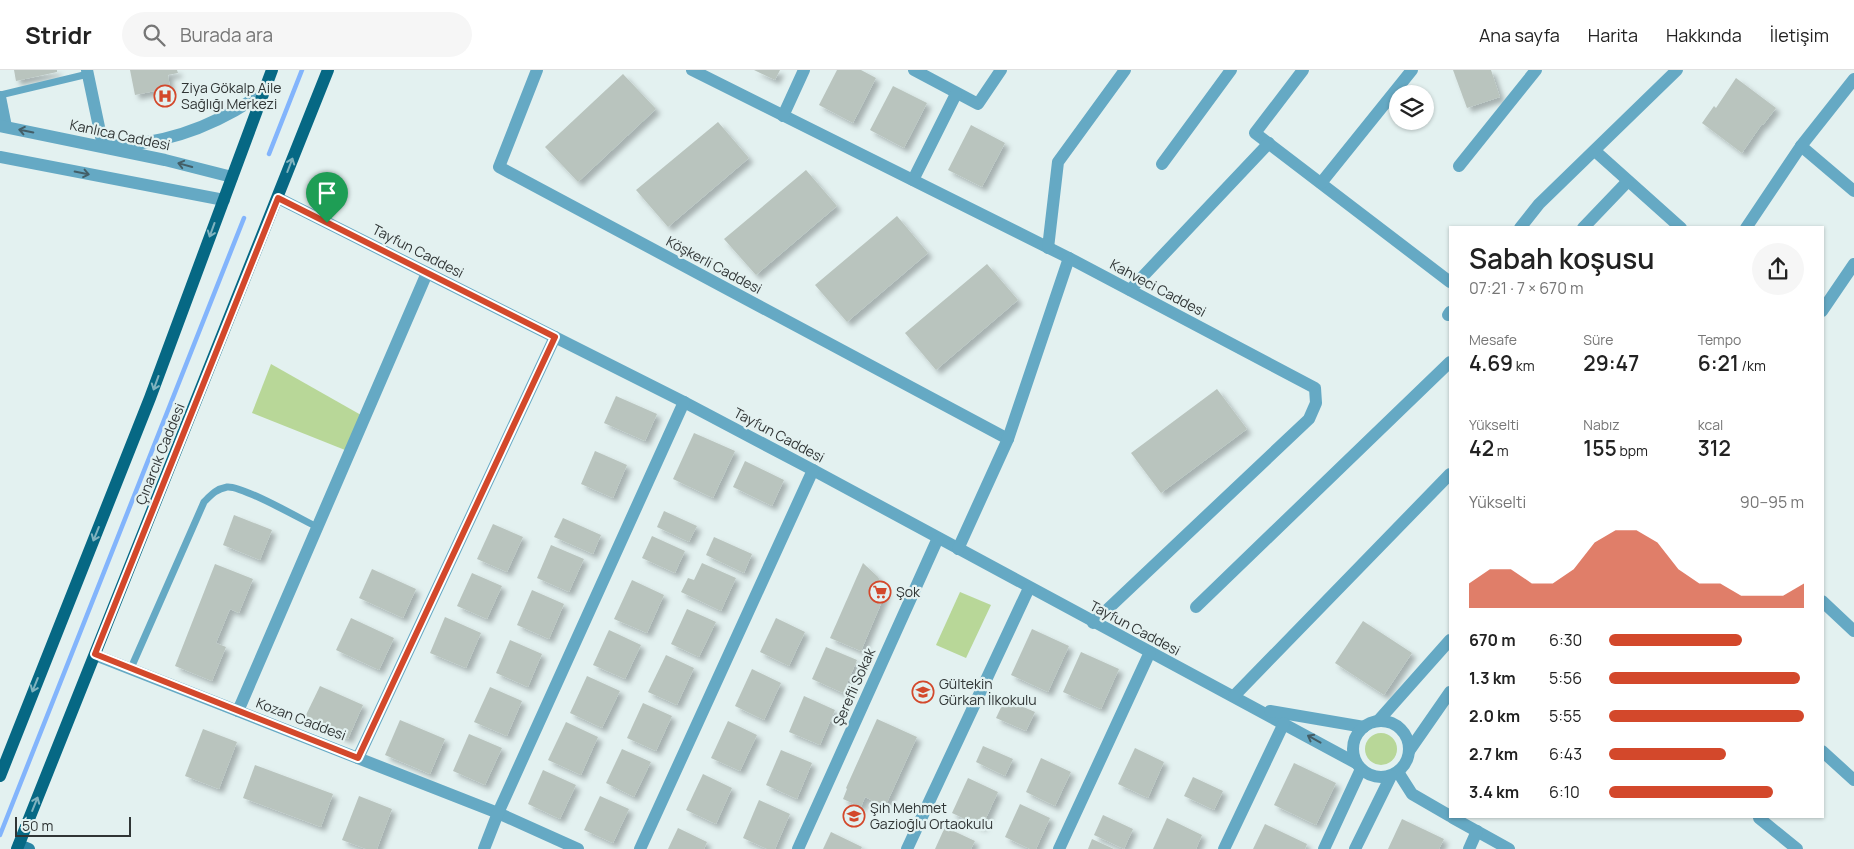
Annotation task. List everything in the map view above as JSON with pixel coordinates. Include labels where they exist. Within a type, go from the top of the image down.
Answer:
[{"type":"main road","points":[[1,772],[150,398],[272,70]]},
{"type":"main road","name":"Çınarcık Caddesi","points":[[22,848],[95,654],[328,70]]},
{"type":"street","name":"Köşkerli Caddesi","points":[[537,70],[499,167],[1008,439]]},
{"type":"street","name":"Kahveci Caddesi","points":[[692,70],[1069,258],[1315,388],[1316,403],[1309,419],[1093,623]]},
{"type":"street","points":[[783,116],[804,70]]},
{"type":"street","points":[[914,70],[978,104],[1001,70]]},
{"type":"street","points":[[1048,248],[1058,162],[1125,70]]},
{"type":"street","points":[[1162,164],[1231,70]]},
{"type":"street","points":[[1303,70],[1255,133],[1449,281]]},
{"type":"street","points":[[1321,183],[1412,70]]},
{"type":"street","points":[[1460,166],[1536,70]]},
{"type":"street","points":[[1522,226],[1540,204],[1677,70]]},
{"type":"street","points":[[88,72],[103,146],[152,143],[197,130],[232,114],[264,92]]},
{"type":"street","points":[[1747,226],[1801,146],[1854,79]]},
{"type":"street","points":[[913,180],[956,94]]},
{"type":"street","points":[[0,96],[3,126]]},
{"type":"street","name":"Kanlıca Caddesi","points":[[3,126],[103,146],[232,177]]},
{"type":"street","points":[[1130,290],[1269,143]]},
{"type":"street","points":[[1801,146],[1854,191]]},
{"type":"street","points":[[1595,151],[1679,226]]},
{"type":"street","points":[[0,157],[224,200]]},
{"type":"street","points":[[1585,226],[1628,181]]},
{"type":"street","name":"Tayfun Caddesi","points":[[278,198],[684,402],[1093,623],[1261,710],[1359,766]]},
{"type":"street","points":[[958,549],[1008,439],[1069,258]]},
{"type":"street","points":[[1824,307],[1854,264]]},
{"type":"street","points":[[238,711],[427,272]]},
{"type":"street","points":[[358,758],[555,337]]},
{"type":"street","points":[[1196,607],[1449,363]]},
{"type":"street","points":[[484,849],[498,813],[684,402]]},
{"type":"street","points":[[640,849],[813,470]]},
{"type":"street","points":[[1234,696],[1449,475]]},
{"type":"street","name":"Şerefli Sokak","points":[[798,849],[938,538]]},
{"type":"street","points":[[907,849],[1029,588]]},
{"type":"street","points":[[1824,603],[1854,631]]},
{"type":"street","points":[[1378,721],[1449,641]]},
{"type":"street","points":[[1059,849],[1150,652]]},
{"type":"street","name":"Kozan Caddesi","points":[[95,654],[498,813],[578,849]]},
{"type":"street","points":[[1409,751],[1449,693]]},
{"type":"street","points":[[1261,710],[1364,727]]},
{"type":"street","points":[[1356,849],[1395,774],[1408,759],[1409,751],[1408,743],[1401,729],[1386,721],[1378,721],[1364,727],[1358,732],[1352,747],[1359,766],[1375,777],[1395,774]]},
{"type":"street","points":[[1224,849],[1284,723]]},
{"type":"street","points":[[1824,753],[1854,780]]},
{"type":"street","points":[[1324,849],[1359,766]]},
{"type":"street","points":[[1395,774],[1412,794],[1449,815]]},
{"type":"street","points":[[1453,818],[1509,849]]},
{"type":"street","points":[[1758,818],[1797,849]]},
{"type":"street","points":[[1469,849],[1477,831]]},
{"type":"lane","points":[[0,96],[88,72]]},
{"type":"lane","points":[[131,668],[204,502],[214,491],[228,487],[255,497],[317,528]]},
{"type":"green space","points":[[271,364],[361,415],[345,450],[252,413]]},
{"type":"green space","points":[[960,592],[991,605],[966,658],[936,645]]},
{"type":"green space","points":[[1381,733],[1387,734],[1392,738],[1396,743],[1396,755],[1392,760],[1387,764],[1381,765],[1375,764],[1370,760],[1366,755],[1365,749],[1366,743],[1370,738],[1375,734]]},
{"type":"building","points":[[14,70],[57,70],[57,72],[16,81]]},
{"type":"building","points":[[130,70],[177,70],[178,73],[168,75],[170,88],[135,95]]},
{"type":"building","points":[[754,70],[780,70],[775,80]]},
{"type":"building","points":[[837,70],[861,70],[876,78],[853,123],[819,105]]},
{"type":"building","points":[[1453,70],[1491,70],[1500,97],[1467,108]]},
{"type":"building","points":[[623,74],[656,109],[578,182],[545,147]]},
{"type":"building","points":[[1736,78],[1776,108],[1762,124],[1742,153],[1702,123],[1714,106],[1716,108]]},
{"type":"building","points":[[893,86],[927,103],[904,148],[870,130]]},
{"type":"building","points":[[718,122],[749,158],[668,227],[636,190]]},
{"type":"building","points":[[971,125],[1005,143],[982,187],[948,170]]},
{"type":"building","points":[[806,170],[837,206],[756,275],[724,239]]},
{"type":"building","points":[[897,216],[928,253],[847,322],[815,285]]},
{"type":"building","points":[[987,264],[1018,300],[936,370],[905,333]]},
{"type":"building","points":[[1217,389],[1247,429],[1161,493],[1131,453]]},
{"type":"building","points":[[616,396],[657,414],[645,441],[604,423]]},
{"type":"building","points":[[694,433],[735,451],[713,498],[673,479]]},
{"type":"building","points":[[595,451],[627,465],[613,498],[581,484]]},
{"type":"building","points":[[745,461],[784,480],[772,506],[733,487]]},
{"type":"building","points":[[664,511],[697,526],[689,542],[657,527]]},
{"type":"building","points":[[234,515],[272,530],[260,560],[223,545]]},
{"type":"building","points":[[563,518],[601,535],[593,554],[554,537]]},
{"type":"building","points":[[493,524],[523,537],[507,572],[477,559]]},
{"type":"building","points":[[652,536],[685,551],[675,573],[642,558]]},
{"type":"building","points":[[714,537],[752,554],[744,573],[706,555]]},
{"type":"building","points":[[551,545],[584,559],[569,592],[537,578]]},
{"type":"building","points":[[702,563],[736,578],[721,611],[681,592],[688,578],[694,580]]},
{"type":"building","points":[[863,563],[878,577],[886,592],[861,651],[830,638]]},
{"type":"building","points":[[215,564],[253,579],[239,613],[230,609],[216,643],[226,647],[212,681],[175,666]]},
{"type":"building","points":[[372,569],[416,589],[403,618],[359,598]]},
{"type":"building","points":[[472,573],[502,586],[487,619],[457,606]]},
{"type":"building","points":[[632,580],[664,595],[647,633],[614,619]]},
{"type":"building","points":[[532,590],[564,604],[549,639],[517,625]]},
{"type":"building","points":[[687,609],[716,622],[699,657],[671,644]]},
{"type":"building","points":[[445,617],[481,633],[466,668],[430,653]]},
{"type":"building","points":[[351,618],[394,638],[379,670],[336,650]]},
{"type":"building","points":[[776,618],[805,632],[789,666],[760,652]]},
{"type":"building","points":[[1363,621],[1412,653],[1384,695],[1335,663]]},
{"type":"building","points":[[1032,629],[1069,646],[1048,692],[1011,675]]},
{"type":"building","points":[[609,630],[641,645],[625,679],[593,665]]},
{"type":"building","points":[[510,640],[542,654],[528,687],[496,673]]},
{"type":"building","points":[[826,647],[857,660],[843,693],[812,679]]},
{"type":"building","points":[[1081,652],[1119,669],[1101,709],[1063,692]]},
{"type":"building","points":[[666,655],[694,668],[677,705],[648,692]]},
{"type":"building","points":[[752,669],[781,683],[764,720],[735,706]]},
{"type":"building","points":[[587,676],[620,691],[602,728],[570,713]]},
{"type":"building","points":[[320,686],[363,705],[348,739],[304,719]]},
{"type":"building","points":[[490,687],[522,701],[507,736],[474,722]]},
{"type":"building","points":[[804,696],[835,710],[820,745],[789,732]]},
{"type":"building","points":[[1005,699],[1035,712],[1026,731],[996,718]]},
{"type":"building","points":[[643,703],[672,716],[656,751],[627,738]]},
{"type":"building","points":[[877,719],[917,737],[885,807],[865,797],[861,807],[843,799],[846,788]]},
{"type":"building","points":[[400,720],[445,739],[430,774],[385,755]]},
{"type":"building","points":[[728,721],[757,735],[740,771],[711,758]]},
{"type":"building","points":[[566,722],[598,737],[581,775],[548,760]]},
{"type":"building","points":[[203,729],[237,742],[219,789],[185,776]]},
{"type":"building","points":[[469,734],[502,748],[485,785],[453,771]]},
{"type":"building","points":[[983,746],[1013,759],[1005,776],[976,762]]},
{"type":"building","points":[[1135,748],[1164,762],[1148,798],[1118,784]]},
{"type":"building","points":[[622,749],[651,762],[634,797],[606,783]]},
{"type":"building","points":[[781,750],[812,763],[797,799],[766,785]]},
{"type":"building","points":[[1041,758],[1071,772],[1055,806],[1026,792]]},
{"type":"building","points":[[1294,763],[1336,783],[1316,825],[1274,805]]},
{"type":"building","points":[[255,765],[333,794],[321,827],[243,798]]},
{"type":"building","points":[[543,770],[576,785],[560,819],[528,804]]},
{"type":"building","points":[[703,774],[732,788],[716,824],[686,810]]},
{"type":"building","points":[[1193,777],[1223,791],[1214,810],[1184,796]]},
{"type":"building","points":[[968,778],[998,792],[982,827],[952,813]]},
{"type":"building","points":[[359,796],[392,809],[377,849],[366,849],[342,840]]},
{"type":"building","points":[[600,796],[629,809],[613,843],[584,830]]},
{"type":"building","points":[[759,800],[790,814],[775,849],[767,849],[743,838]]},
{"type":"building","points":[[1020,804],[1050,818],[1036,849],[1030,849],[1005,837]]},
{"type":"building","points":[[1103,815],[1133,829],[1124,849],[1094,835]]},
{"type":"building","points":[[1167,818],[1202,835],[1196,849],[1153,849]]},
{"type":"building","points":[[1402,819],[1444,839],[1439,849],[1388,849]]},
{"type":"building","points":[[1265,824],[1307,844],[1305,849],[1253,849]]},
{"type":"building","points":[[945,827],[975,841],[971,849],[935,849]]},
{"type":"building","points":[[678,828],[707,842],[704,849],[668,849]]},
{"type":"building","points":[[831,832],[862,847],[861,849],[823,849]]},
{"type":"building","points":[[1092,839],[1114,849],[1088,849]]},
{"type":"waterway","points":[[269,154],[302,70]]},
{"type":"waterway","points":[[0,835],[244,218]]},
{"type":"place","name":"Ziya Gökalp Aile Sağlığı Merkezi","points":[[165,96]]},
{"type":"place","name":"Şok","points":[[880,592]]},
{"type":"place","name":"Gültekin Gürkan İlkokulu","points":[[923,692]]},
{"type":"place","name":"Şıh Mehmet Gazioğlu Ortaokulu","points":[[854,816]]},
{"type":"route","points":[[278,198],[327,223],[555,337],[358,758],[95,654],[278,198]]}]
